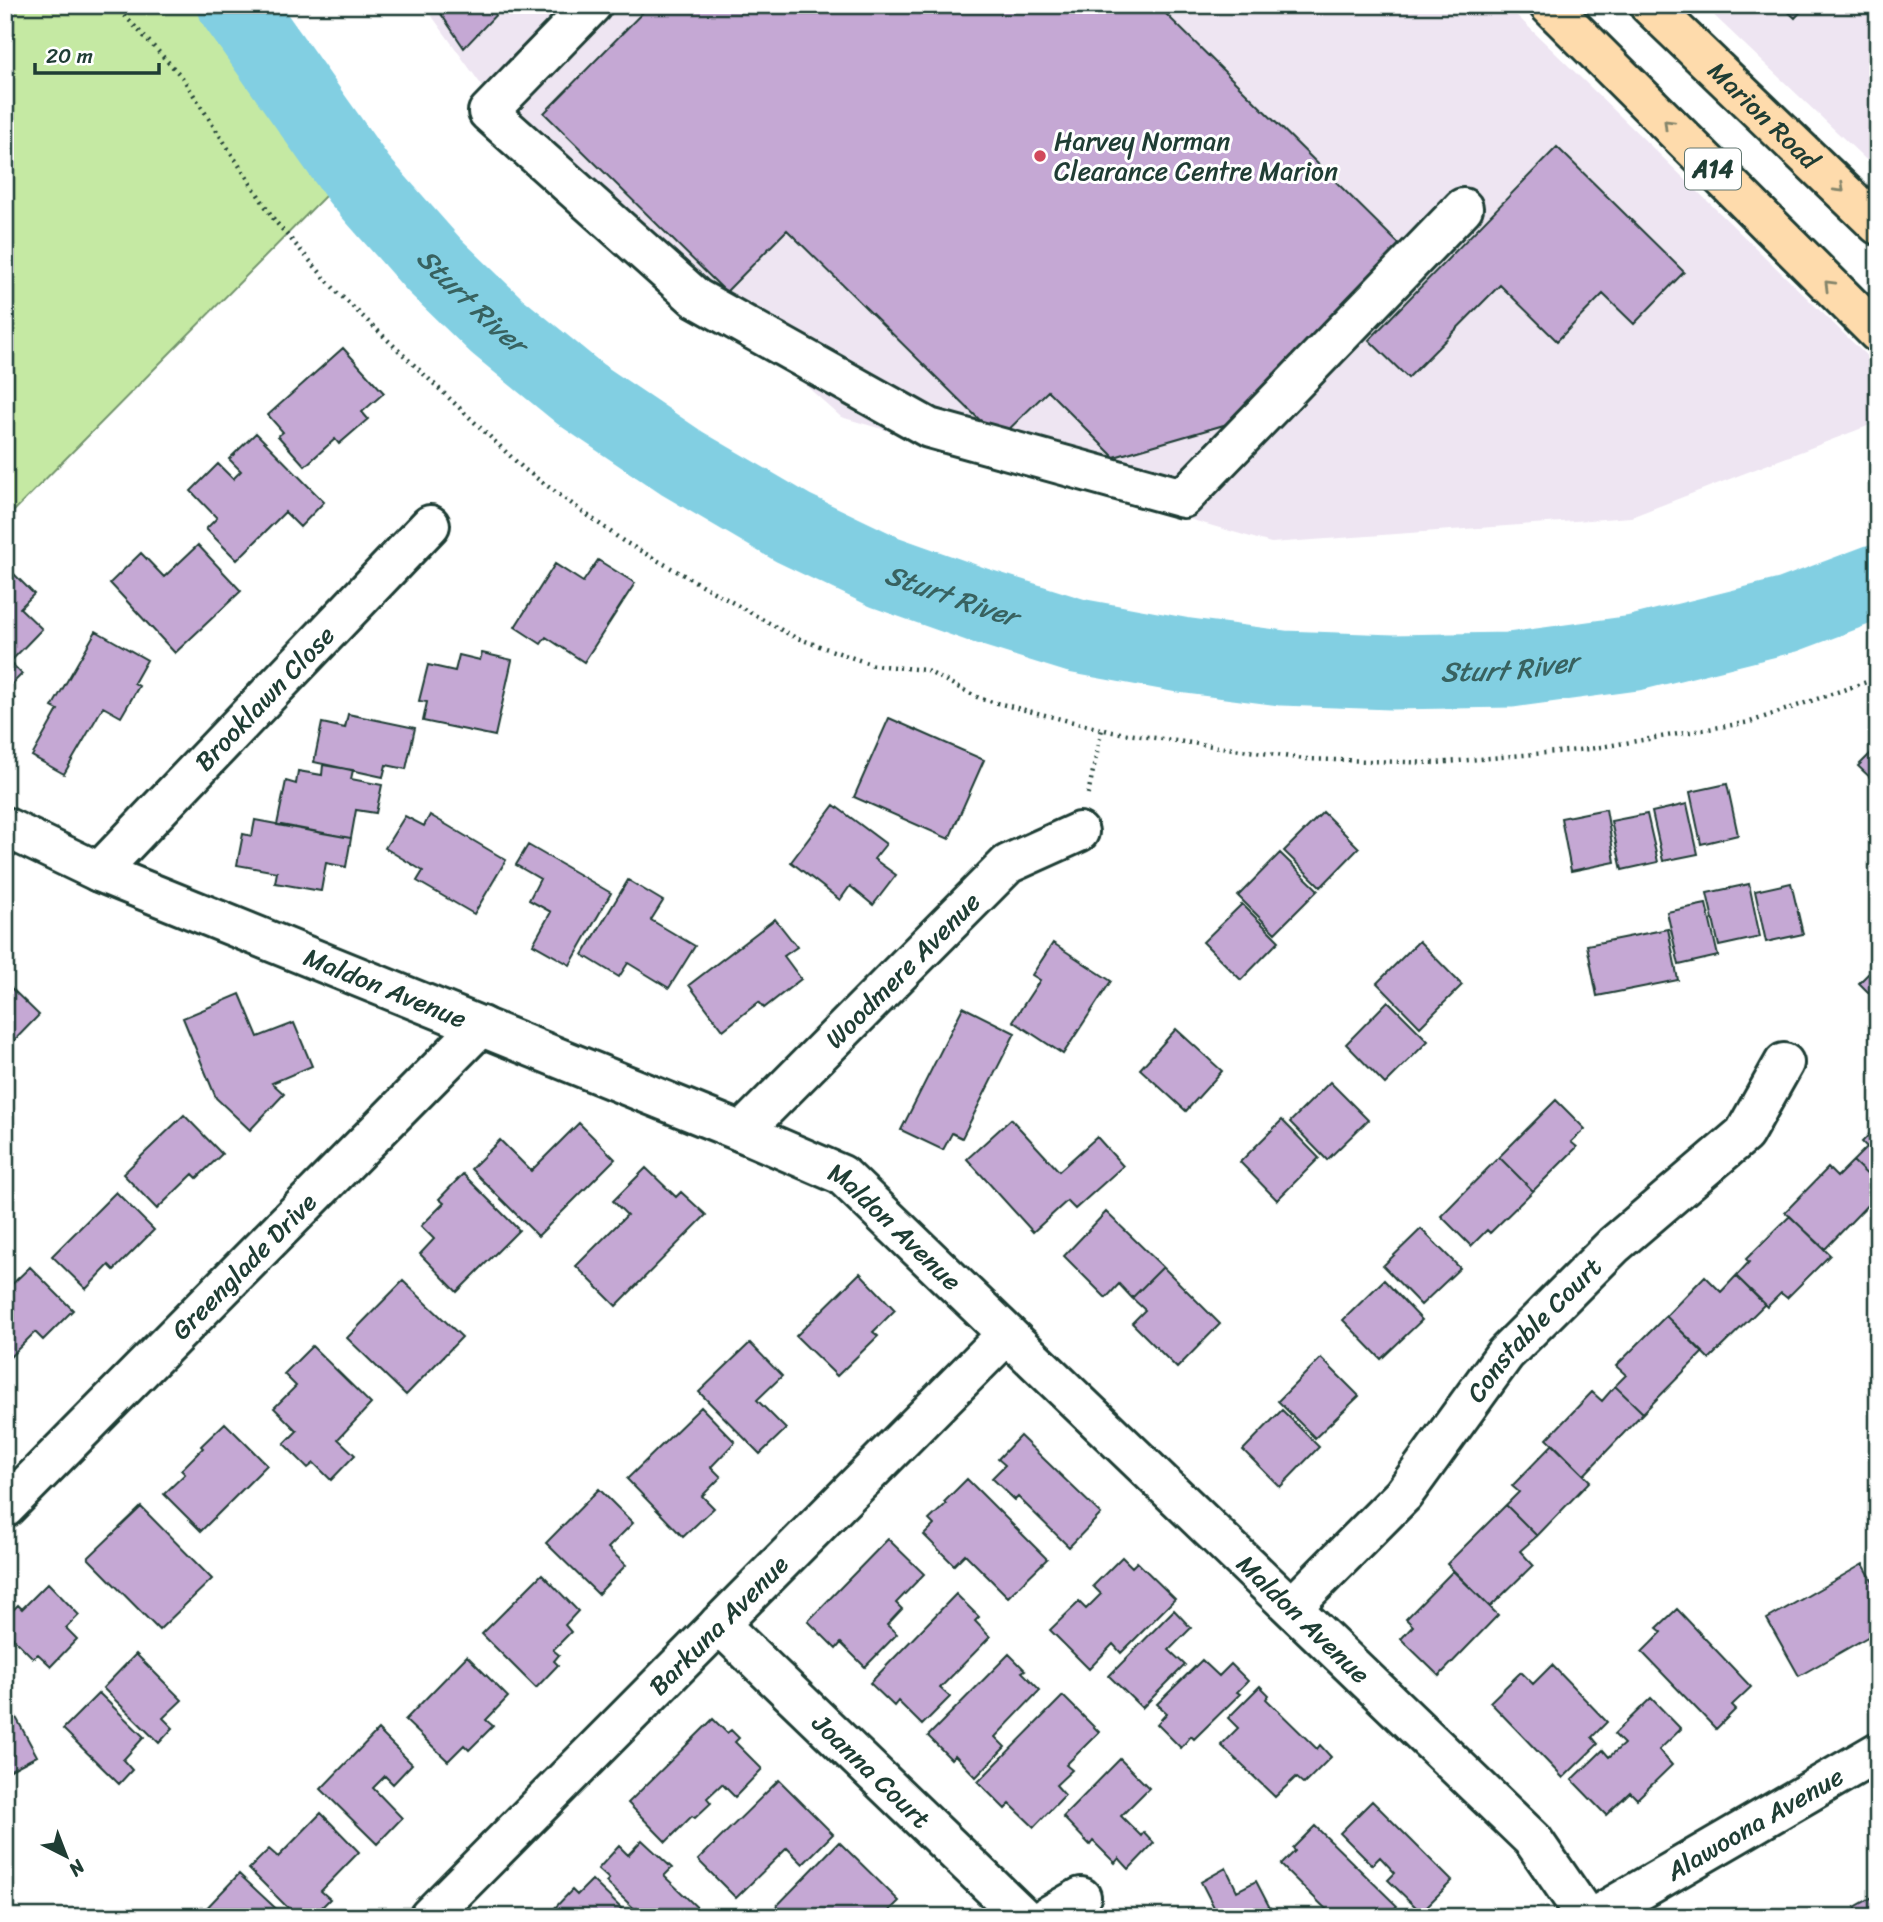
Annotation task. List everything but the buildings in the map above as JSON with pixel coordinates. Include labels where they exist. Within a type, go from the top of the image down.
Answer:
[{"type":"main road","name":"A14","points":[[1549,5],[1878,332]]},
{"type":"main road","name":"Marion Road","points":[[1649,5],[1878,225]]},
{"type":"street","points":[[592,5],[488,112],[696,298],[929,428],[1183,498],[1463,208]]},
{"type":"street","name":"Brooklawn Close","points":[[99,872],[429,525]]},
{"type":"street","name":"Maldon Avenue","points":[[5,827],[99,872],[842,1175],[1533,1840],[1586,1917]]},
{"type":"street","name":"Woodmere Avenue","points":[[742,1132],[1008,864],[1079,832]]},
{"type":"street","name":"Greenglade Drive","points":[[5,1508],[481,1026]]},
{"type":"street","name":"Constable Court","points":[[1292,1607],[1403,1494],[1506,1354],[1614,1245],[1744,1134],[1784,1063]]},
{"type":"street","name":"Barkuna Avenue","points":[[429,1917],[1007,1334]]},
{"type":"street","name":"Joanna Court","points":[[719,1624],[1023,1917]]},
{"type":"street","name":"Alawoona Avenue","points":[[1594,1917],[1878,1752]]},
{"type":"street","points":[[1046,1917],[1081,1898]]},
{"type":"path","points":[[115,5],[181,77],[275,221],[338,293],[524,469],[623,541],[794,637],[873,666],[925,670],[981,699],[1102,729],[1305,759],[1436,763],[1589,749],[1750,722],[1878,678]]},
{"type":"path","points":[[5,320],[14,323]]},
{"type":"path","points":[[1079,832],[1102,729]]},
{"type":"shaded area","points":[[424,5],[1506,5],[1878,367],[1878,422],[1631,517],[1271,543],[841,417],[503,115]]},
{"type":"shaded area","points":[[1703,5],[1878,5],[1878,171]]},
{"type":"green space","points":[[5,5],[212,5],[336,185],[5,520]]},
{"type":"waterway","name":"Sturt River","points":[[235,5],[359,180],[434,265],[497,326],[580,394],[682,463],[793,528],[885,572],[978,605],[1077,636],[1181,655],[1282,668],[1392,672],[1510,670],[1635,653],[1788,615],[1878,581]]},
{"type":"place","name":"Harvey Norman Clearance Centre Marion","points":[[1040,156]]}]
